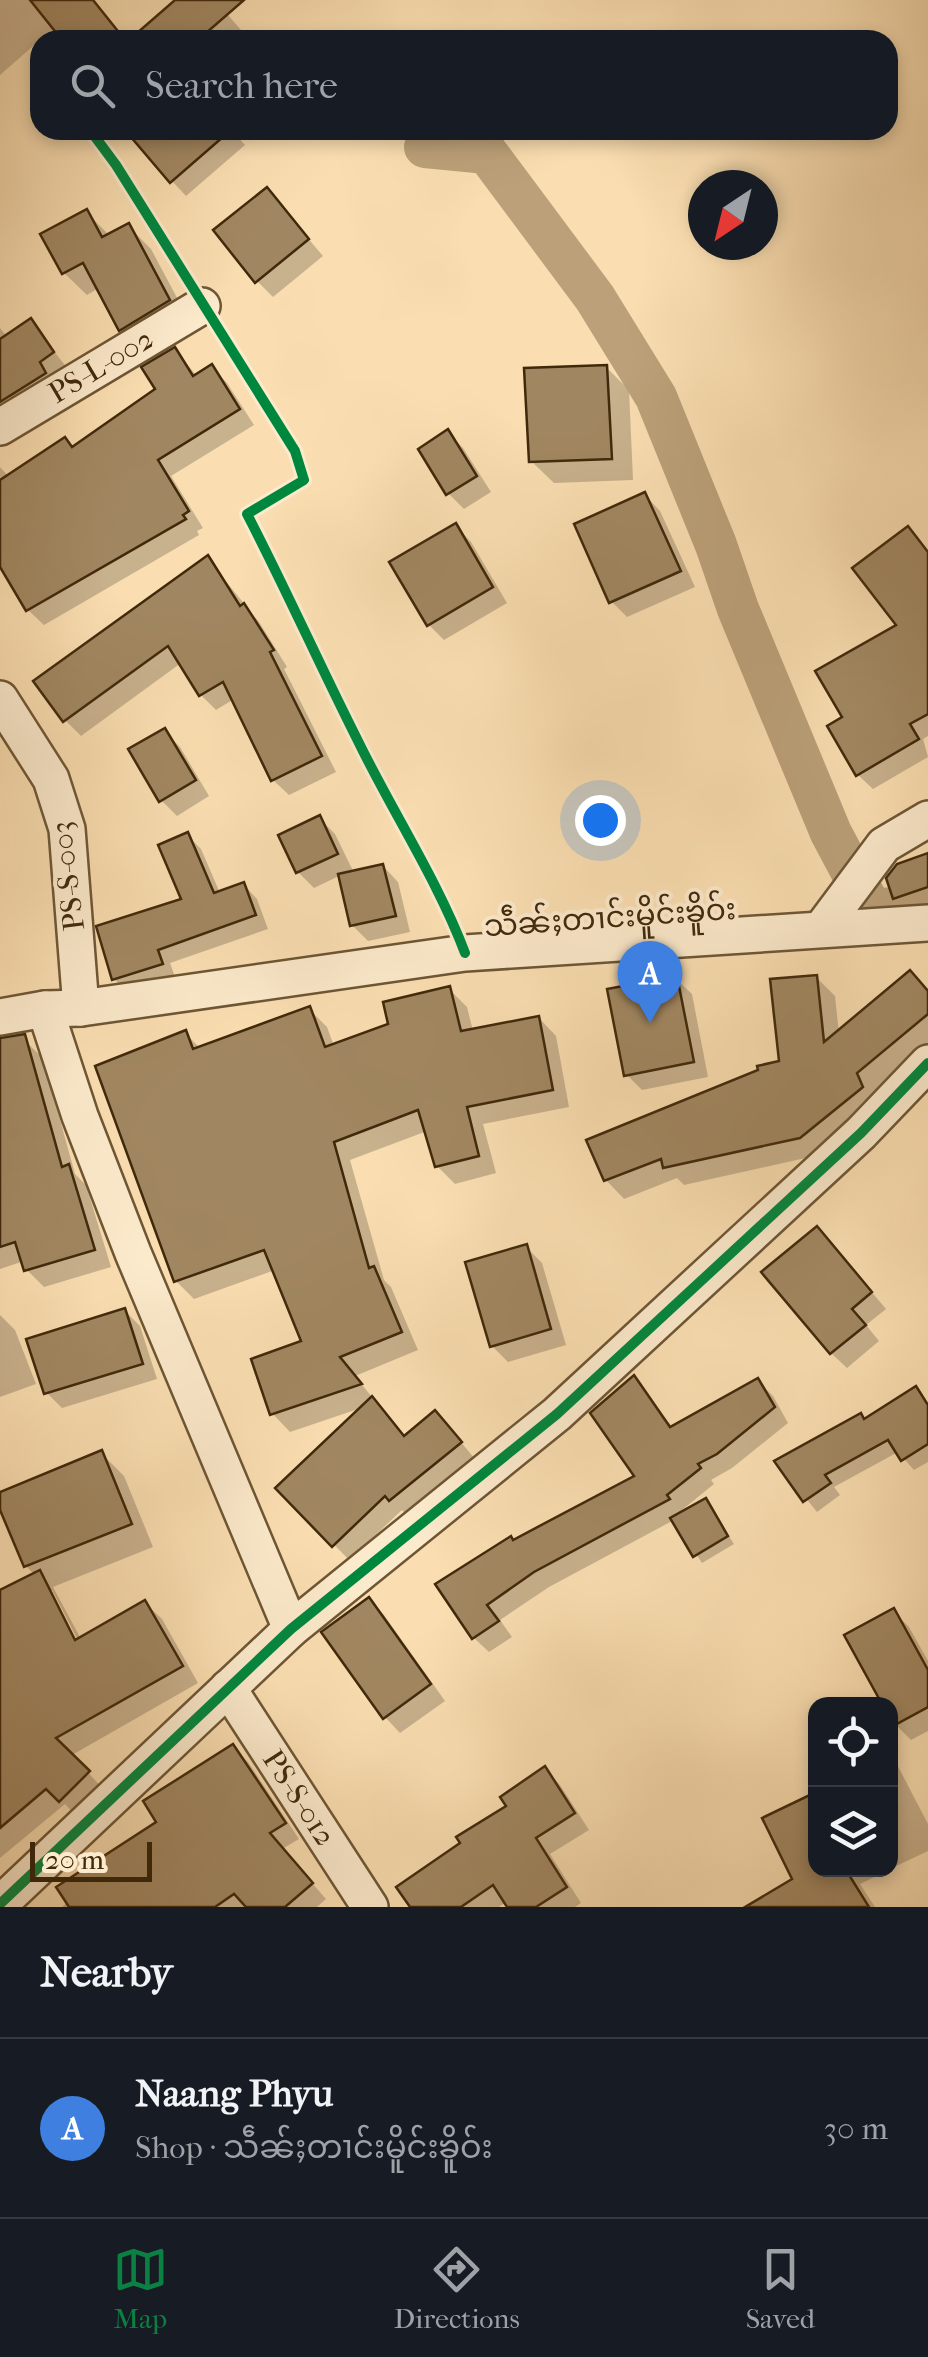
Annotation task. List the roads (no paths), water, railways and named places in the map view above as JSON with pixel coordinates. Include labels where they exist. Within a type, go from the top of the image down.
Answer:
[{"type":"street","name":"PS-L-002","points":[[0,427],[202,306]]},
{"type":"street","name":"PS-S-003","points":[[0,700],[51,780],[68,829],[81,1008]]},
{"type":"street","points":[[822,928],[884,844],[928,819]]},
{"type":"street","name":"သဵၼ်ႈတၢင်းမိူင်းၶိူဝ်း","points":[[0,1017],[464,954],[928,923]]},
{"type":"street","points":[[44,1009],[133,1253],[290,1630]]},
{"type":"street","points":[[0,1904],[290,1630],[557,1414],[861,1132],[928,1063]]},
{"type":"street","name":"PS-S-012","points":[[228,1688],[370,1907]]},
{"type":"waterway","points":[[425,147],[487,153],[595,298],[656,397],[831,833],[872,910],[928,905]]},
{"type":"place","name":"Naang Phyu","points":[[650,1023]]}]
